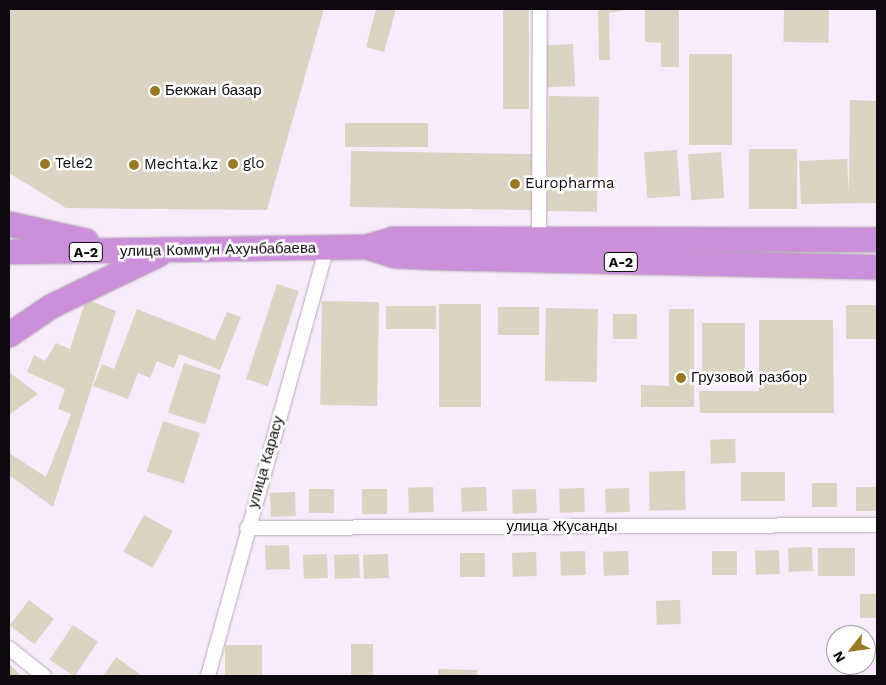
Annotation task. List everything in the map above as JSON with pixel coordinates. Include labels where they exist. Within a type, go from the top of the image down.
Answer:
[{"type":"highway","points":[[9,224],[164,253]]},
{"type":"highway","name":"A-2","points":[[440,249],[539,242],[877,240]]},
{"type":"highway","name":"улица Коммун Ахунбабаева","points":[[9,252],[164,253],[366,247],[394,256],[440,249]]},
{"type":"highway","name":"A-2","points":[[440,249],[877,266]]},
{"type":"highway","points":[[9,335],[52,306],[164,253]]},
{"type":"street","points":[[539,242],[540,9]]},
{"type":"street","name":"улица Карасу","points":[[208,676],[247,528],[327,248]]},
{"type":"street","name":"улица Жусанды","points":[[247,528],[877,525]]},
{"type":"street","points":[[9,648],[44,676]]},
{"type":"building","name":"Бекжан базар","points":[[9,9],[324,9],[267,210],[66,208],[9,173]]},
{"type":"building","points":[[376,9],[396,9],[384,52],[366,47]]},
{"type":"building","points":[[503,9],[529,9],[529,109],[503,109]]},
{"type":"building","points":[[598,9],[631,9],[609,13],[610,60],[599,60]]},
{"type":"building","points":[[645,9],[679,9],[679,67],[661,67],[661,43],[645,42]]},
{"type":"building","points":[[784,9],[829,10],[828,43],[783,42]]},
{"type":"building","points":[[573,44],[575,86],[543,88],[541,46]]},
{"type":"building","points":[[689,54],[732,54],[732,145],[689,145]]},
{"type":"building","points":[[549,96],[599,97],[597,212],[547,211]]},
{"type":"building","points":[[850,100],[877,101],[877,203],[801,204],[799,161],[847,159],[849,193]]},
{"type":"building","points":[[345,123],[428,123],[428,147],[345,147]]},
{"type":"building","points":[[749,149],[797,149],[797,209],[749,209]]},
{"type":"building","points":[[677,150],[680,196],[647,198],[644,152]]},
{"type":"building","points":[[351,151],[536,154],[535,210],[350,207]]},
{"type":"building","points":[[721,152],[724,198],[691,200],[688,154]]},
{"type":"building","points":[[277,284],[299,291],[268,386],[246,379]]},
{"type":"building","points":[[86,299],[116,311],[53,507],[9,475],[9,453],[46,477],[71,414],[58,409],[65,389],[27,372],[34,355],[45,361],[56,343],[70,349]]},
{"type":"building","points":[[322,301],[379,302],[377,406],[320,405]]},
{"type":"building","points":[[439,304],[481,304],[481,407],[439,407]]},
{"type":"building","points":[[846,305],[877,305],[877,339],[846,339]]},
{"type":"building","points":[[386,306],[436,306],[436,329],[386,329]]},
{"type":"building","points":[[498,307],[539,307],[539,335],[498,335]]},
{"type":"building","points":[[546,308],[598,309],[597,382],[545,381]]},
{"type":"building","points":[[137,309],[215,340],[227,312],[241,317],[220,370],[179,354],[174,368],[157,361],[150,378],[138,373],[128,399],[93,386],[102,364],[114,369]]},
{"type":"building","points":[[669,309],[694,309],[694,407],[641,407],[641,385],[669,386]]},
{"type":"building","points":[[613,314],[637,314],[637,339],[613,339]]},
{"type":"building","points":[[759,320],[833,320],[834,413],[700,413],[699,391],[759,391]]},
{"type":"building","points":[[702,323],[745,323],[745,380],[702,380]]},
{"type":"building","points":[[184,363],[221,375],[205,425],[168,412]]},
{"type":"building","points":[[9,372],[38,394],[9,415]]},
{"type":"building","points":[[163,421],[200,433],[184,483],[147,471]]},
{"type":"building","points":[[735,439],[736,463],[711,464],[710,440]]},
{"type":"building","points":[[685,471],[686,510],[650,511],[649,472]]},
{"type":"building","points":[[741,472],[785,472],[785,501],[741,501]]},
{"type":"building","points":[[812,483],[837,483],[837,507],[812,507]]},
{"type":"building","points":[[433,487],[434,512],[409,513],[408,488]]},
{"type":"building","points":[[486,487],[487,511],[462,512],[461,488]]},
{"type":"building","points":[[856,487],[877,487],[877,511],[856,511]]},
{"type":"building","points":[[584,488],[585,512],[560,513],[559,489]]},
{"type":"building","points":[[629,488],[630,512],[606,513],[605,489]]},
{"type":"building","points":[[309,489],[334,489],[334,513],[309,513]]},
{"type":"building","points":[[362,489],[387,489],[387,514],[362,514]]},
{"type":"building","points":[[536,489],[537,513],[513,514],[512,490]]},
{"type":"building","points":[[295,492],[296,516],[271,517],[270,493]]},
{"type":"building","points":[[144,515],[173,531],[153,568],[124,552]]},
{"type":"building","points":[[289,545],[290,569],[266,570],[265,546]]},
{"type":"building","points":[[812,547],[813,571],[789,572],[788,548]]},
{"type":"building","points":[[818,548],[855,548],[855,576],[818,576]]},
{"type":"building","points":[[779,550],[780,574],[756,575],[755,551]]},
{"type":"building","points":[[585,551],[586,575],[561,576],[560,552]]},
{"type":"building","points":[[628,551],[629,575],[604,576],[603,552]]},
{"type":"building","points":[[712,551],[737,551],[737,575],[712,575]]},
{"type":"building","points":[[536,552],[537,576],[513,577],[512,553]]},
{"type":"building","points":[[460,553],[485,553],[485,577],[460,577]]},
{"type":"building","points":[[327,554],[328,578],[304,579],[303,555]]},
{"type":"building","points":[[359,554],[360,578],[335,579],[334,555]]},
{"type":"building","points":[[388,554],[389,578],[364,579],[363,555]]},
{"type":"building","points":[[860,594],[877,594],[877,618],[860,618]]},
{"type":"building","points":[[29,600],[54,619],[34,644],[10,626]]},
{"type":"building","points":[[680,600],[681,624],[657,625],[656,601]]},
{"type":"building","points":[[73,625],[98,642],[75,676],[50,660]]},
{"type":"building","points":[[351,644],[373,644],[373,676],[351,676]]},
{"type":"building","points":[[225,645],[262,645],[262,676],[225,676]]},
{"type":"building","points":[[116,657],[141,675],[103,676]]},
{"type":"building","points":[[9,664],[22,676],[9,676]]},
{"type":"building","points":[[438,669],[477,670],[477,676],[438,676]]},
{"type":"place","name":"Бекжан базар","points":[[155,91]]},
{"type":"place","name":"Tele2","points":[[45,164]]},
{"type":"place","name":"glo","points":[[233,164]]},
{"type":"place","name":"Mechta.kz","points":[[134,165]]},
{"type":"place","name":"Europharma","points":[[515,184]]},
{"type":"place","name":"Грузовой разбор","points":[[681,378]]}]
